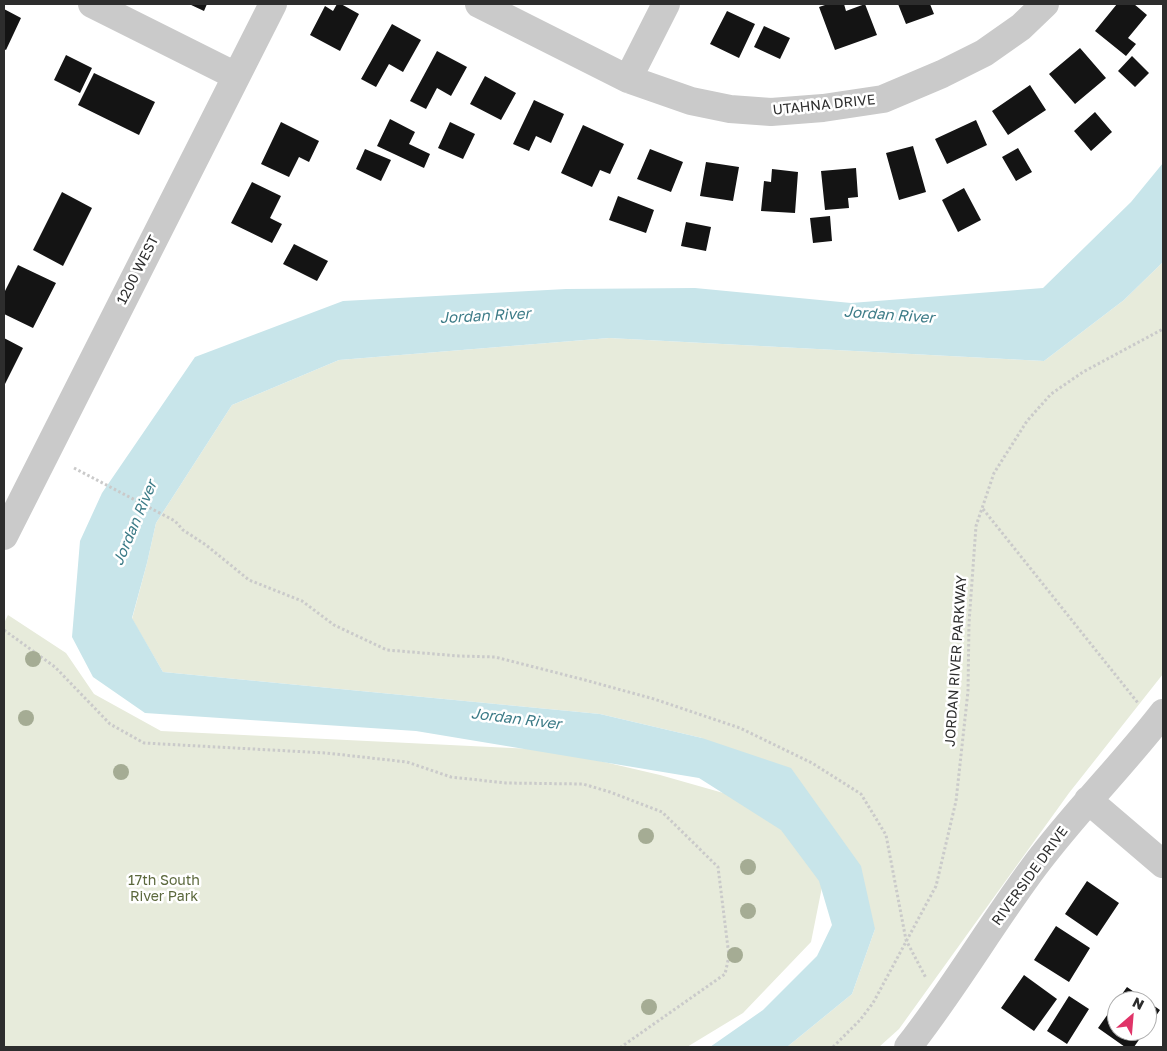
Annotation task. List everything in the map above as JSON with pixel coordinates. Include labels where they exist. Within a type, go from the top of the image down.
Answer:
[{"type":"street","points":[[92,4],[236,76]]},
{"type":"street","name":"1200 WEST","points":[[4,536],[273,4]]},
{"type":"street","name":"UTAHNA DRIVE","points":[[479,4],[628,79],[690,101],[730,109],[771,112],[823,108],[883,98],[942,74],[984,53],[1021,27],[1045,4]]},
{"type":"street","points":[[628,79],[666,4]]},
{"type":"street","name":"RIVERSIDE DRIVE","points":[[908,1047],[1034,868],[1074,816],[1159,718]]},
{"type":"street","points":[[1088,800],[1163,864]]},
{"type":"path","name":"JORDAN RIVER PARKWAY","points":[[833,1047],[860,1020],[873,1003],[936,886],[956,801],[968,691],[969,622],[976,526],[994,473],[1027,421],[1051,394],[1084,372],[1163,329]]},
{"type":"path","points":[[74,468],[175,521],[183,530],[206,545],[249,580],[302,601],[334,625],[388,650],[495,657],[585,680],[654,699],[740,728],[812,763],[861,794],[886,835],[906,940],[929,983],[945,997]]},
{"type":"path","points":[[982,508],[1159,718]]},
{"type":"path","points":[[4,630],[55,667],[110,724],[144,743],[326,753],[406,762],[451,777],[506,783],[582,784],[610,792],[662,812],[718,867],[729,956],[725,974],[621,1047]]},
{"type":"green space","points":[[1163,262],[1163,674],[1069,793],[899,1029],[879,1047],[787,1047],[852,994],[875,929],[702,738],[600,714],[163,672],[132,619],[156,523],[232,405],[339,360],[609,338],[1044,361],[1124,300]]},
{"type":"green space","name":"17th South River Park","points":[[8,615],[66,653],[94,694],[161,731],[553,750],[660,775],[762,804],[811,852],[822,887],[811,942],[743,1013],[687,1047],[4,1047],[4,623]]},
{"type":"water","name":"Jordan River","points":[[1163,163],[1163,262],[1124,300],[1044,361],[609,338],[339,360],[232,405],[156,523],[132,618],[163,672],[600,714],[702,738],[791,768],[861,866],[875,929],[852,994],[787,1047],[710,1047],[763,1010],[817,956],[832,925],[819,881],[781,830],[699,778],[416,731],[145,713],[93,677],[72,637],[80,541],[102,493],[195,357],[343,301],[566,289],[695,288],[851,303],[1043,288],[1131,202]]},
{"type":"building","points":[[189,4],[207,4],[204,11]]},
{"type":"building","points":[[337,4],[341,4],[359,14],[340,51],[310,35],[325,6],[333,11]]},
{"type":"building","points":[[828,4],[844,4],[846,11],[865,4],[877,35],[835,50],[819,7]]},
{"type":"building","points":[[898,4],[930,4],[934,14],[906,24]]},
{"type":"building","points":[[1117,4],[1134,4],[1147,15],[1128,38],[1136,44],[1126,56],[1095,31]]},
{"type":"building","points":[[4,9],[21,18],[6,50],[4,49]]},
{"type":"building","points":[[727,11],[755,24],[739,58],[710,44]]},
{"type":"building","points":[[392,24],[421,40],[403,72],[389,64],[376,87],[361,79]]},
{"type":"building","points":[[764,26],[790,38],[780,59],[754,47]]},
{"type":"building","points":[[1080,48],[1106,78],[1075,104],[1049,74]]},
{"type":"building","points":[[437,51],[467,67],[451,96],[437,88],[426,109],[410,101]]},
{"type":"building","points":[[66,55],[92,68],[80,93],[54,80]]},
{"type":"building","points":[[1132,56],[1149,73],[1135,87],[1118,71]]},
{"type":"building","points":[[94,73],[155,102],[139,135],[78,105]]},
{"type":"building","points":[[485,76],[516,93],[501,120],[470,104]]},
{"type":"building","points":[[1030,85],[1046,110],[1008,135],[992,111]]},
{"type":"building","points":[[534,100],[564,114],[551,143],[536,136],[529,151],[513,144]]},
{"type":"building","points":[[1095,112],[1112,132],[1091,151],[1074,131]]},
{"type":"building","points":[[390,119],[415,132],[409,144],[430,154],[424,168],[377,146]]},
{"type":"building","points":[[976,120],[987,145],[947,164],[935,139]]},
{"type":"building","points":[[281,122],[319,141],[309,162],[299,157],[289,177],[261,164]]},
{"type":"building","points":[[450,122],[475,134],[463,159],[438,148]]},
{"type":"building","points":[[583,125],[624,144],[610,174],[600,170],[592,187],[561,173]]},
{"type":"building","points":[[913,146],[926,192],[899,200],[886,153]]},
{"type":"building","points":[[1018,148],[1032,172],[1016,181],[1002,157]]},
{"type":"building","points":[[365,149],[391,160],[381,181],[356,169]]},
{"type":"building","points":[[650,149],[683,162],[671,192],[637,179]]},
{"type":"building","points":[[706,162],[739,167],[733,201],[700,196]]},
{"type":"building","points":[[856,168],[858,197],[848,198],[849,208],[825,210],[821,171]]},
{"type":"building","points":[[772,169],[798,172],[795,213],[761,211],[764,181],[771,182]]},
{"type":"building","points":[[252,182],[281,196],[270,218],[282,224],[272,243],[231,223]]},
{"type":"building","points":[[964,188],[981,220],[958,232],[942,200]]},
{"type":"building","points":[[62,192],[92,208],[63,266],[33,250]]},
{"type":"building","points":[[618,196],[654,210],[646,233],[609,220]]},
{"type":"building","points":[[830,216],[832,241],[813,243],[810,218]]},
{"type":"building","points":[[686,222],[711,227],[706,251],[681,246]]},
{"type":"building","points":[[294,244],[328,261],[317,281],[283,264]]},
{"type":"building","points":[[18,265],[56,283],[33,328],[4,314],[4,293]]},
{"type":"building","points":[[4,338],[23,348],[4,386]]},
{"type":"building","points":[[1087,881],[1119,903],[1097,936],[1065,914]]},
{"type":"building","points":[[1056,926],[1090,948],[1069,982],[1034,960]]},
{"type":"building","points":[[1024,975],[1057,999],[1034,1031],[1001,1008]]},
{"type":"building","points":[[1127,987],[1133,991],[1124,991]]},
{"type":"building","points":[[1069,996],[1089,1009],[1067,1044],[1047,1031]]},
{"type":"building","points":[[1107,1015],[1107,1034],[1098,1028]]},
{"type":"building","points":[[1116,1041],[1138,1041],[1134,1047],[1125,1047]]}]
